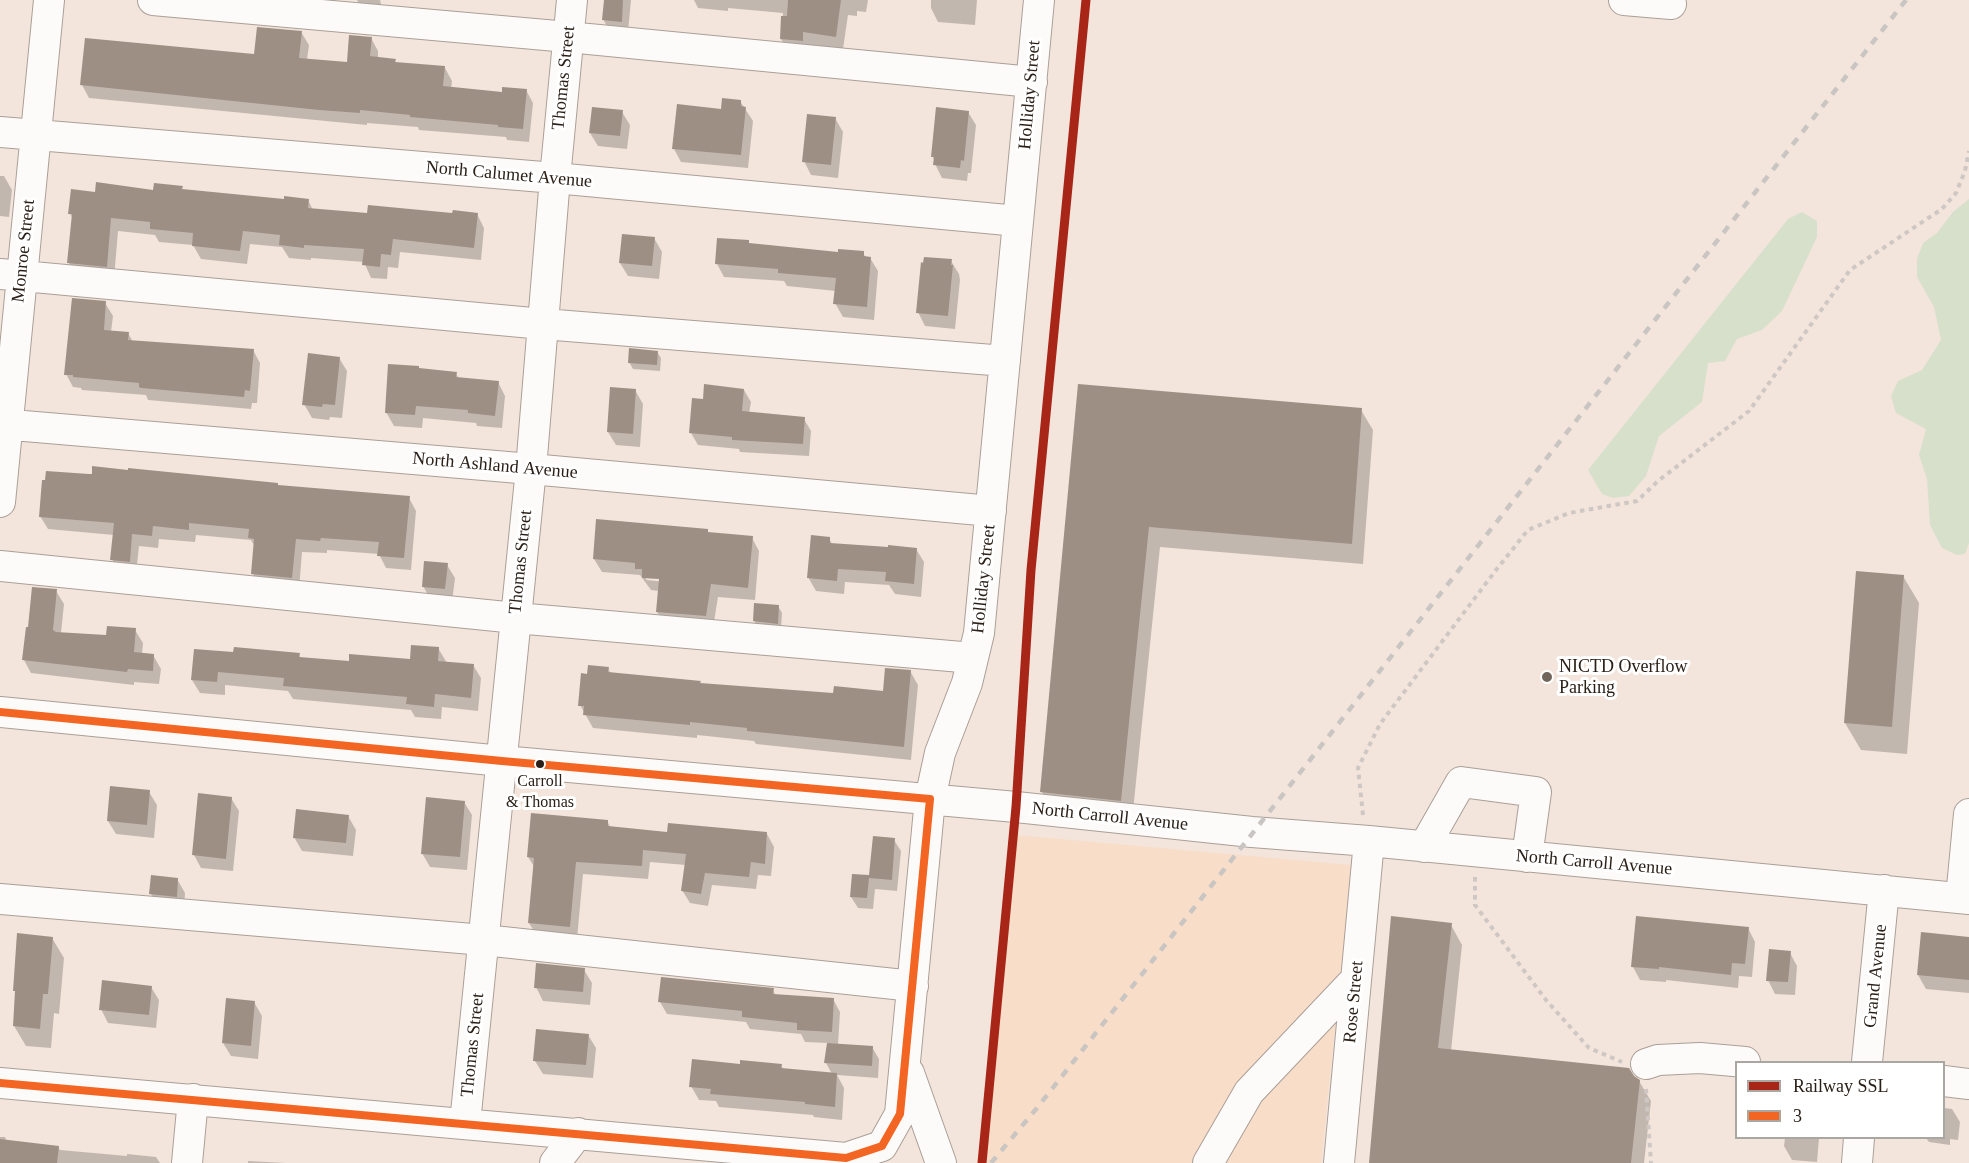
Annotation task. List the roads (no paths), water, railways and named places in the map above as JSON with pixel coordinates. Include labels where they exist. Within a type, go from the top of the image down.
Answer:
[{"type":"street","name":"Monroe Street","points":[[0,502],[11,275],[36,136],[50,0]]},
{"type":"street","points":[[153,0],[1032,82]]},
{"type":"street","name":"Thomas Street","points":[[465,1123],[531,469],[572,0]]},
{"type":"street","name":"Holliday Street","points":[[681,1153],[846,1158],[882,1146],[900,1114],[930,799],[940,753],[967,683],[980,633],[1039,0]]},
{"type":"street","points":[[1624,0],[1671,4]]},
{"type":"street","name":"North Calumet Avenue","points":[[0,132],[555,178],[1018,221]]},
{"type":"street","points":[[11,275],[543,324],[1005,361]]},
{"type":"street","name":"North Ashland Avenue","points":[[4,424],[991,511]]},
{"type":"street","points":[[0,566],[516,618],[973,658]]},
{"type":"street","name":"North Carroll Avenue","points":[[0,712],[1965,899]]},
{"type":"street","points":[[1424,847],[1461,782],[1536,792],[1527,857]]},
{"type":"street","points":[[1965,899],[1969,814]]},
{"type":"street","name":"Rose Street","points":[[1339,1163],[1369,841]]},
{"type":"street","name":"Grand Avenue","points":[[1867,1061],[1884,890]]},
{"type":"street","points":[[0,899],[484,940],[913,986]]},
{"type":"street","points":[[1208,1163],[1249,1092],[1356,980]]},
{"type":"street","points":[[1646,1064],[1658,1060],[1700,1058],[1735,1061]]},
{"type":"street","points":[[905,1064],[941,1163]]},
{"type":"street","points":[[1945,1081],[1969,1084]]},
{"type":"street","points":[[0,1083],[578,1133],[681,1153]]},
{"type":"street","points":[[187,1163],[193,1100]]},
{"type":"street","points":[[555,1163],[578,1133]]},
{"type":"street","points":[[1857,1163],[1859,1139]]},
{"type":"railway","points":[[991,1163],[1037,1108],[1906,0]]},
{"type":"rail line","name":"SSL","points":[[982,1163],[1016,807],[1031,570],[1086,0]]},
{"type":"place","name":"NICTD Overflow Parking","points":[[1547,677]]},
{"type":"place","name":"Carroll & Thomas","points":[[540,764]]}]
